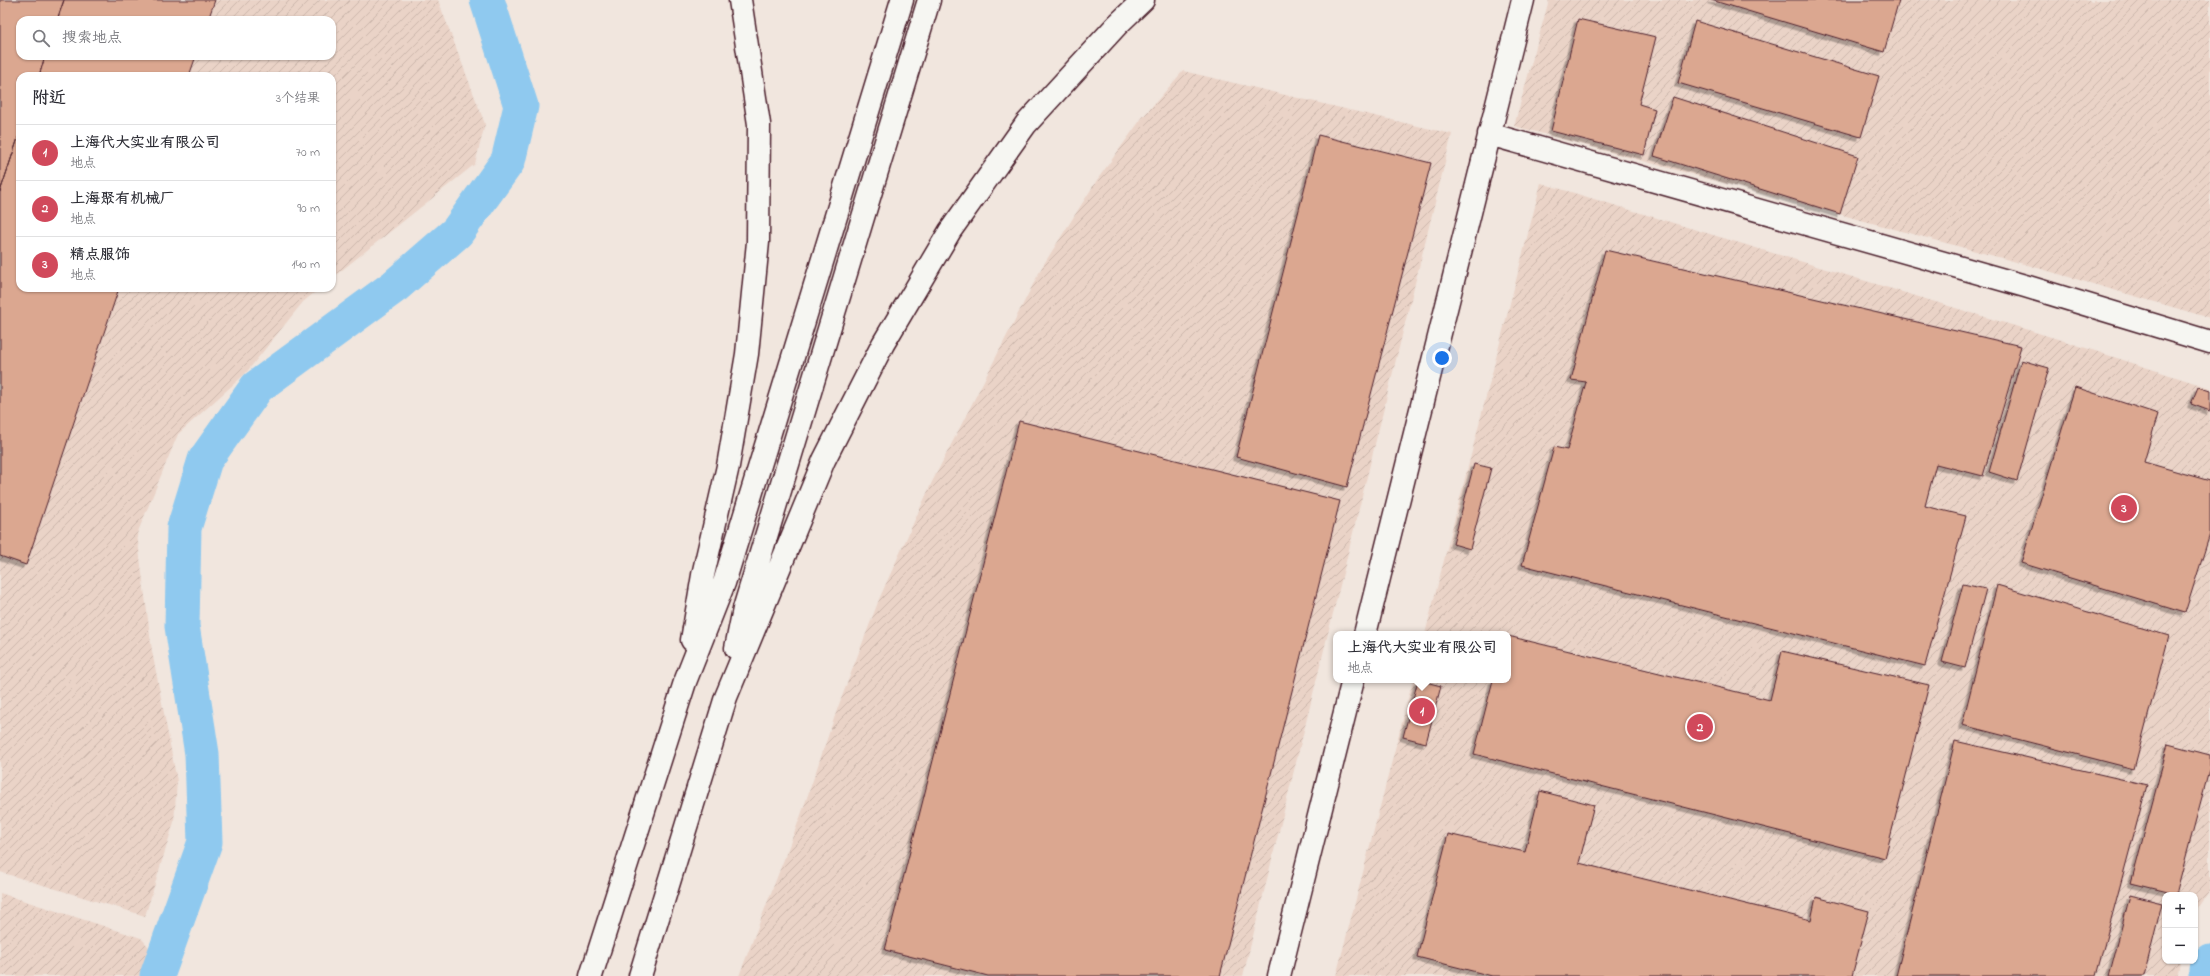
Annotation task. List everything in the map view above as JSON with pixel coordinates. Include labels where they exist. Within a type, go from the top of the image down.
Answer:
[{"type":"main road","points":[[685,682],[703,575],[728,466],[747,354],[758,242],[759,124],[740,0]]},
{"type":"main road","points":[[591,976],[685,682],[724,583],[902,0]]},
{"type":"main road","points":[[726,697],[744,609],[929,0]]},
{"type":"main road","points":[[640,976],[726,697],[824,460],[883,344],[950,231],[1026,124],[1117,25],[1143,0]]},
{"type":"main road","points":[[1366,631],[1523,0]]},
{"type":"main road","points":[[1489,134],[2017,284],[2210,342]]},
{"type":"main road","points":[[1279,976],[1352,683]]},
{"type":"shaded area","points":[[0,0],[438,0],[485,124],[475,164],[336,275],[336,72],[16,72],[16,292],[315,292],[303,302],[245,374],[178,434],[137,534],[152,651],[177,781],[174,822],[145,916],[0,872]]},
{"type":"shaded area","points":[[1549,0],[2084,0],[2093,2],[2093,0],[2210,0],[2210,318],[2031,266],[1514,126]]},
{"type":"shaded area","points":[[1183,71],[1452,134],[1243,976],[739,976],[801,815],[838,707],[880,597],[932,482],[1042,267],[1097,180],[1142,118]]},
{"type":"shaded area","points":[[1541,183],[2061,340],[2210,388],[2210,890],[2198,908],[2198,892],[2162,892],[2162,964],[2179,964],[2177,976],[1336,976],[1412,683],[1511,683],[1511,631],[1426,631]]},
{"type":"shaded area","points":[[0,893],[141,938],[154,953],[143,976],[0,976]]},
{"type":"building","points":[[0,0],[64,0],[58,16],[16,16],[16,60],[44,60],[40,72],[16,72],[16,144],[0,192]]},
{"type":"building","points":[[64,0],[215,0],[209,16],[58,16]]},
{"type":"building","points":[[1711,0],[1899,0],[1884,52]]},
{"type":"building","points":[[1578,19],[1656,37],[1639,104],[1655,109],[1644,155],[1551,131]]},
{"type":"building","points":[[1695,21],[1879,76],[1861,137],[1678,83]]},
{"type":"building","points":[[44,60],[195,60],[190,72],[40,72]]},
{"type":"building","points":[[1673,97],[1858,156],[1840,214],[1654,156]]},
{"type":"building","points":[[1318,135],[1431,163],[1347,487],[1236,457]]},
{"type":"building","points":[[16,144],[16,292],[118,292],[26,565],[0,556],[0,192]]},
{"type":"building","points":[[1605,250],[2021,346],[1983,476],[1936,464],[1925,506],[1966,516],[1925,666],[1522,565],[1554,447],[1567,450],[1586,382],[1571,380]]},
{"type":"building","points":[[2021,360],[2049,368],[2017,481],[1989,472]]},
{"type":"building","points":[[2075,387],[2158,414],[2144,462],[2210,481],[2210,534],[2185,613],[2021,563]]},
{"type":"building","points":[[2198,387],[2210,391],[2210,411],[2191,404]]},
{"type":"building","points":[[1019,421],[1340,501],[1220,976],[988,976],[885,950]]},
{"type":"building","points":[[1474,464],[1491,468],[1470,549],[1453,544]]},
{"type":"building","points":[[1963,584],[1986,589],[1965,668],[1942,662]]},
{"type":"building","points":[[1997,585],[2169,636],[2134,769],[1962,725]]},
{"type":"building","points":[[1511,637],[1770,700],[1782,651],[1929,685],[1885,858],[1474,754],[1492,683],[1511,683]]},
{"type":"building","points":[[1417,683],[1430,683],[1441,686],[1426,743],[1403,737]]},
{"type":"building","points":[[1955,741],[2147,785],[2096,976],[1896,976]]},
{"type":"building","points":[[2168,744],[2210,755],[2210,767],[2177,892],[2168,892],[2131,883]]},
{"type":"building","points":[[1540,791],[1594,805],[1579,863],[1811,920],[1816,897],[1869,911],[1852,976],[1492,976],[1417,957],[1448,834],[1525,852]]},
{"type":"building","points":[[2130,895],[2162,903],[2144,976],[2109,976]]},
{"type":"waterway","points":[[157,976],[205,842],[202,754],[182,626],[184,528],[205,460],[257,387],[395,286],[457,232],[508,161],[521,106],[487,0]]},
{"type":"waterway","points":[[2206,976],[2206,968],[2210,961]]},
{"type":"place","name":"精点服饰","points":[[2124,508]]},
{"type":"place","name":"上海代大实业有限公司","points":[[1422,711]]},
{"type":"place","name":"上海聚有机械厂","points":[[1700,727]]}]
